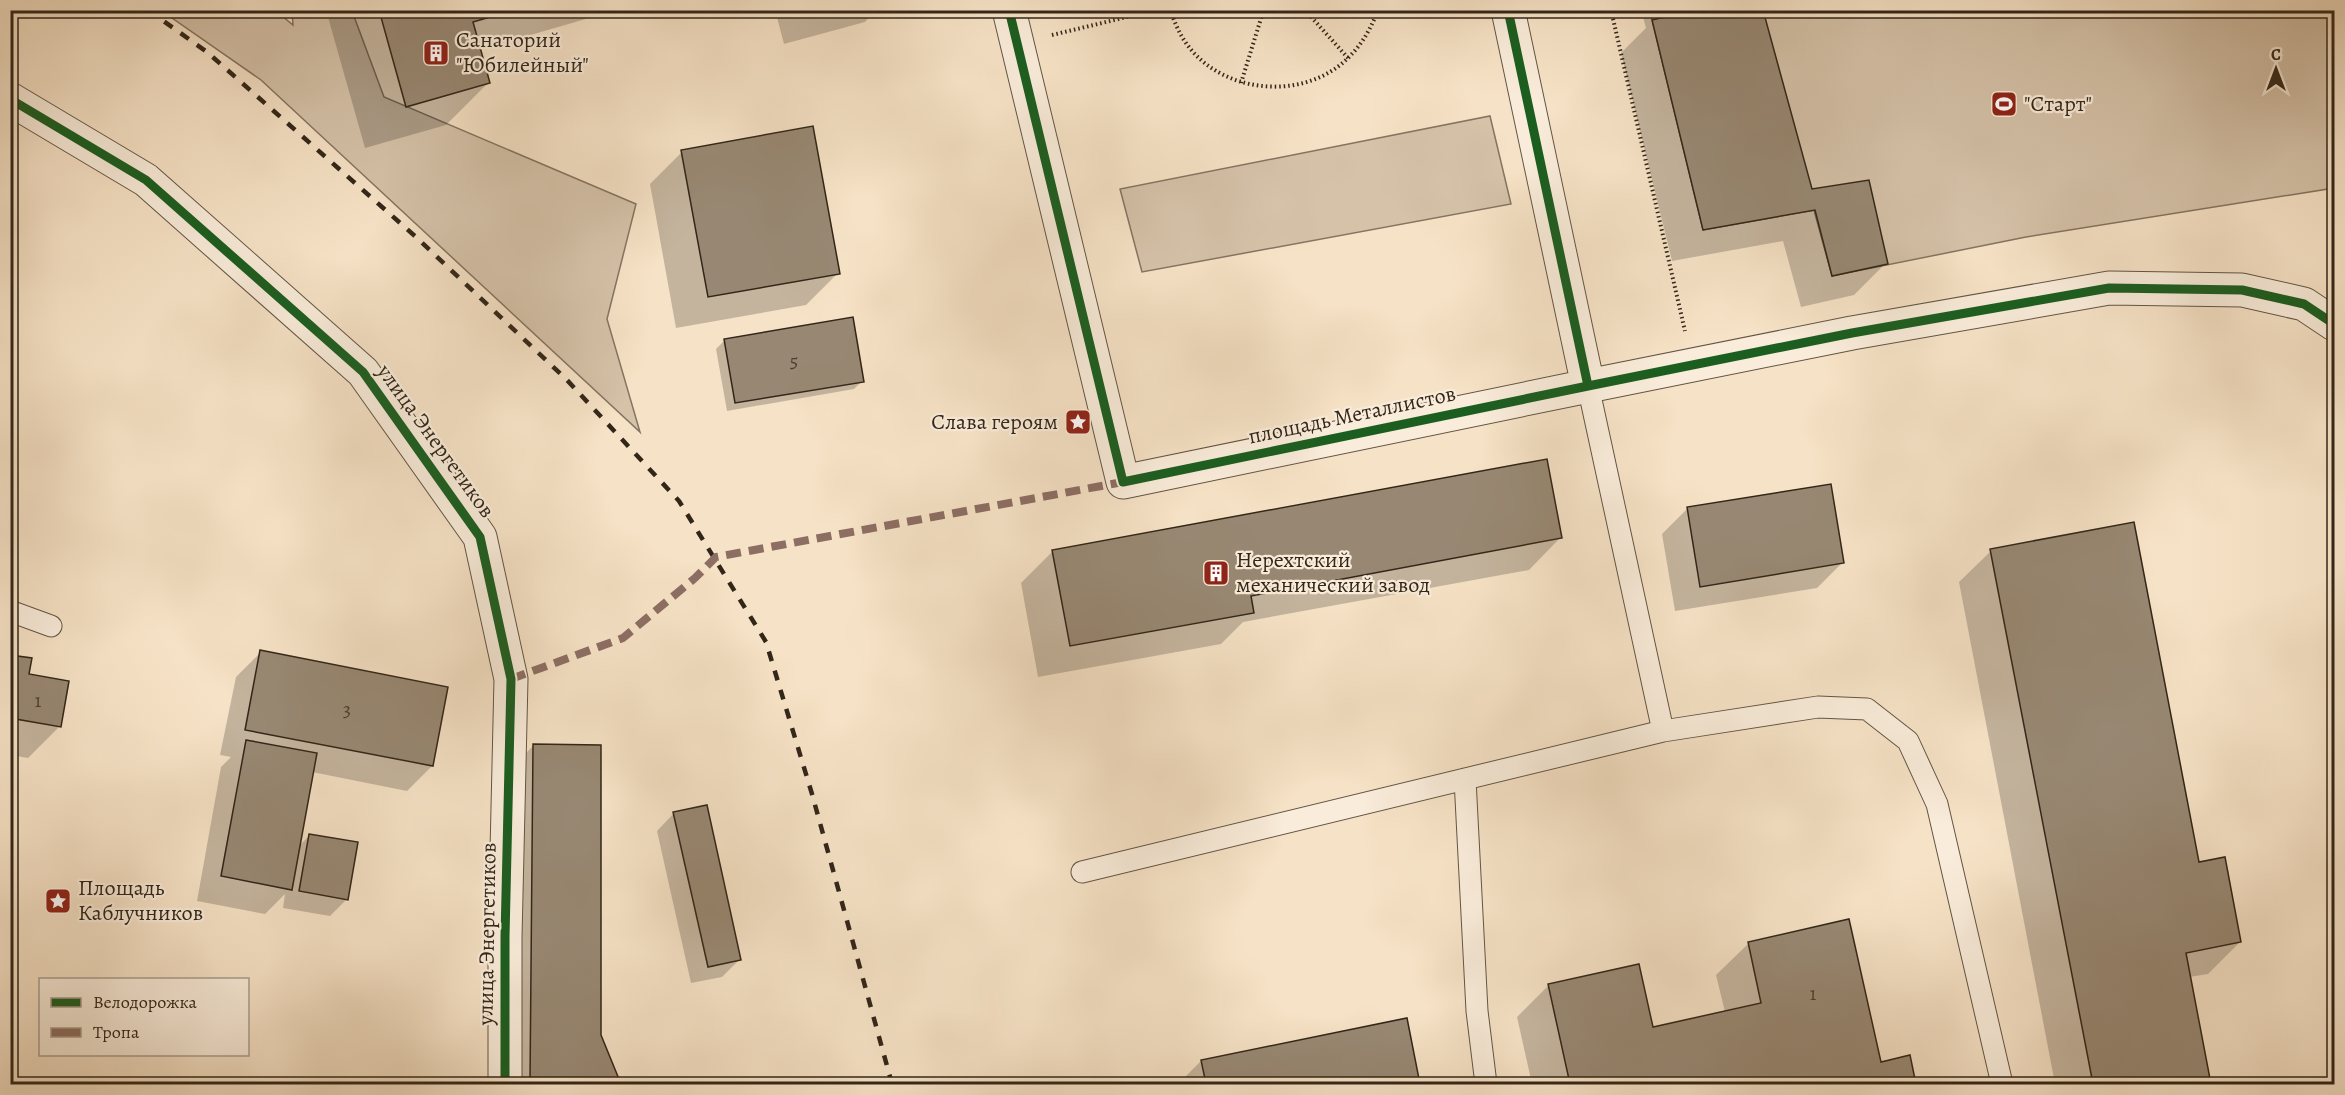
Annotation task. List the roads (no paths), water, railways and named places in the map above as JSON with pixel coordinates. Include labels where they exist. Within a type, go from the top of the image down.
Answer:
[{"type":"street","name":"площадь Металлистов","points":[[1009,10],[1123,482],[1852,333],[2109,288],[2242,290],[2304,303],[2334,324]]},
{"type":"street","points":[[1508,10],[1588,386]]},
{"type":"street","name":"улица Энергетиков","points":[[10,99],[146,180],[363,372],[480,537],[512,679],[505,937],[505,1084]]},
{"type":"lane","points":[[1588,386],[1663,731]]},
{"type":"lane","points":[[10,611],[51,626]]},
{"type":"lane","points":[[1082,872],[1663,731],[1818,707],[1867,709],[1908,741],[1937,804],[2002,1084]]},
{"type":"lane","points":[[1465,779],[1477,1011],[1486,1084]]},
{"type":"railway","points":[[148,10],[207,52],[416,237],[567,380],[679,501],[766,642],[812,794],[892,1084]]},
{"type":"place","name":"Санаторий \"Юбилейный\"","points":[[436,53]]},
{"type":"place","name":"\"Старт\"","points":[[2004,104]]},
{"type":"place","name":"Слава героям","points":[[1078,422]]},
{"type":"place","name":"Нерехтский механический завод","points":[[1216,573]]},
{"type":"place","name":"Площадь Каблучников","points":[[58,901]]}]
